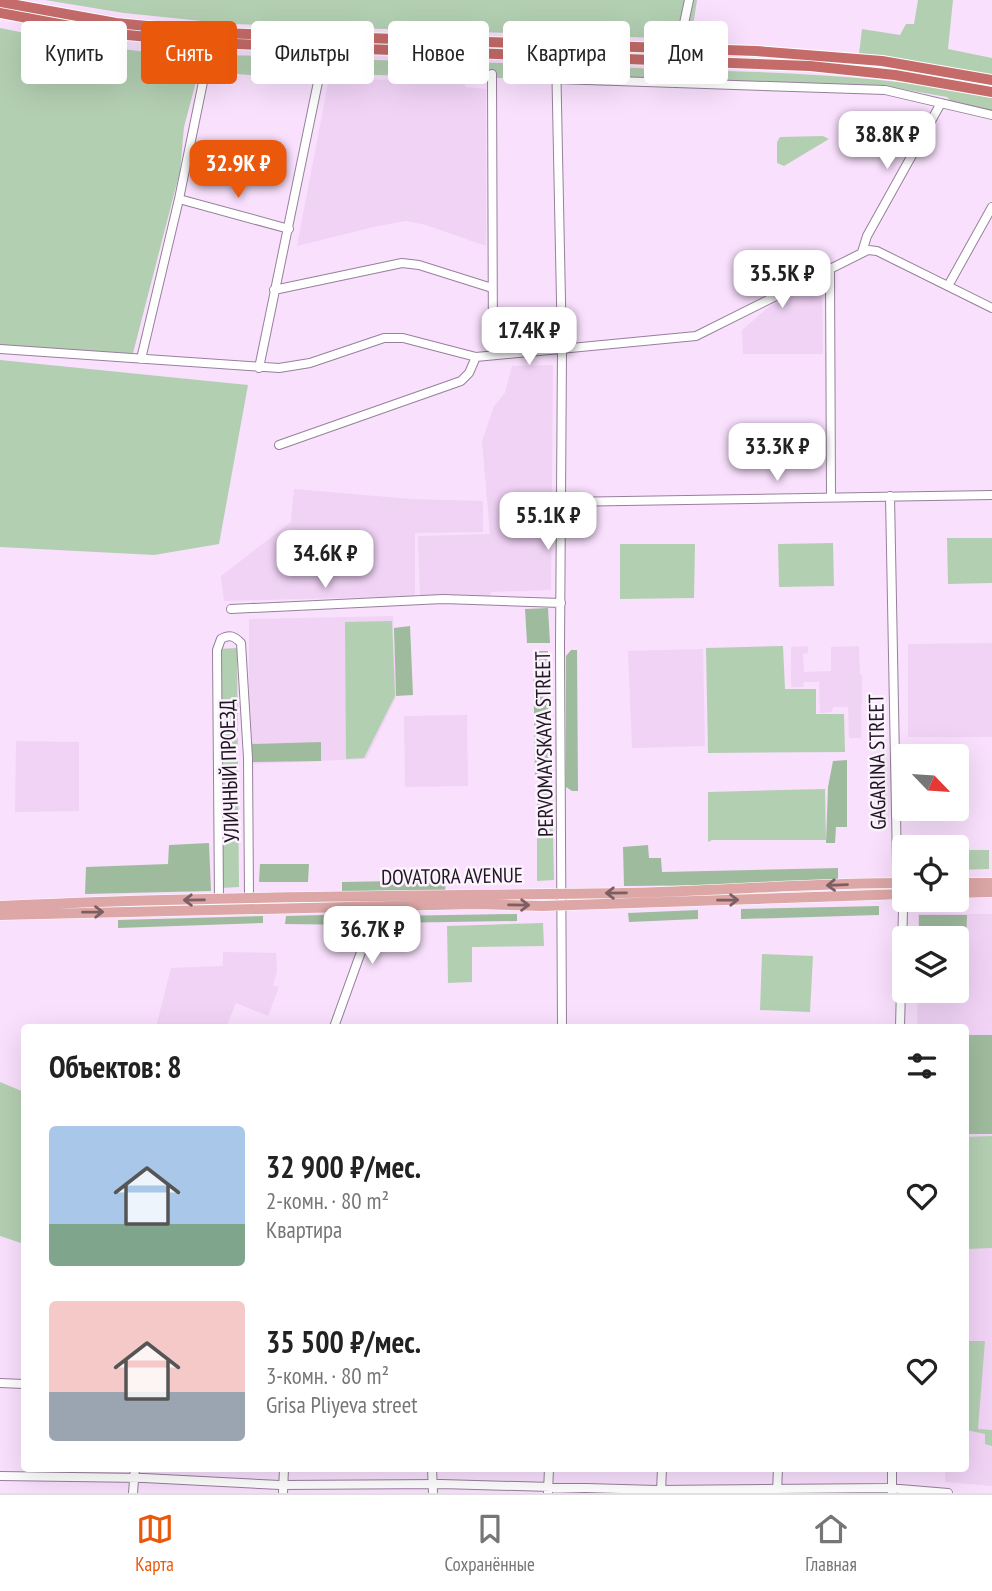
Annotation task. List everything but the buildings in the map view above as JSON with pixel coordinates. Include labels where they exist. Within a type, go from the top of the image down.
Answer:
[{"type":"highway","points":[[0,2],[116,23],[220,33],[644,46]]},
{"type":"highway","points":[[0,13],[107,33],[141,36]]},
{"type":"highway","points":[[374,49],[503,53]]},
{"type":"highway","points":[[728,50],[882,61],[992,80]]},
{"type":"highway","points":[[630,58],[810,66],[895,75],[992,92]]},
{"type":"main road","name":"DOVATORA AVENUE","points":[[0,915],[892,883]]},
{"type":"main road","points":[[969,883],[992,883]]},
{"type":"main road","points":[[969,893],[992,892]]},
{"type":"main road","name":"DOVATORA AVENUE","points":[[0,906],[249,898],[562,905],[892,894]]},
{"type":"street","points":[[685,21],[690,0]]},
{"type":"street","points":[[492,74],[493,355]]},
{"type":"street","points":[[630,81],[885,90],[992,115]]},
{"type":"street","points":[[141,359],[202,84]]},
{"type":"street","points":[[259,368],[317,84]]},
{"type":"street","name":"PERVOMAYSKAYA STREET","points":[[557,84],[562,350],[562,1024]]},
{"type":"street","points":[[862,252],[867,236],[941,103]]},
{"type":"street","points":[[178,199],[289,229]]},
{"type":"street","points":[[948,286],[992,207]]},
{"type":"street","points":[[0,349],[259,368],[297,366],[367,342],[396,337],[476,357],[696,336],[830,271],[862,252],[877,251],[992,308]]},
{"type":"street","points":[[274,290],[402,263],[419,265],[492,288]]},
{"type":"street","points":[[830,271],[831,496]]},
{"type":"street","points":[[279,444],[461,381],[469,373],[476,357]]},
{"type":"street","points":[[562,502],[992,495]]},
{"type":"street","name":"GAGARINA STREET","points":[[890,496],[897,835]]},
{"type":"street","points":[[231,609],[443,599],[561,603]]},
{"type":"street","name":"УЛИЧНЫЙ ПРОЕЗД","points":[[219,899],[217,650],[220,639],[226,636],[235,636],[241,643],[248,758],[249,898]]},
{"type":"street","points":[[335,1024],[379,901]]},
{"type":"street","name":"GAGARINA STREET","points":[[900,1024],[903,912]]},
{"type":"street","points":[[0,1383],[21,1384]]},
{"type":"street","points":[[548,1490],[549,1472]]},
{"type":"street","points":[[661,1491],[662,1472]]},
{"type":"street","points":[[777,1491],[778,1472]]},
{"type":"street","points":[[892,1472],[892,1491]]},
{"type":"street","points":[[133,1493],[134,1473]]},
{"type":"street","points":[[0,1476],[134,1473],[284,1489],[948,1493]]},
{"type":"shaded area","points":[[374,79],[388,80],[388,84],[465,84],[465,87],[486,89],[486,246],[426,225],[406,221],[297,246],[328,84],[374,84]]},
{"type":"shaded area","points":[[815,283],[822,290],[823,354],[743,354],[742,330],[770,306]]},
{"type":"shaded area","points":[[553,365],[551,590],[491,592],[490,598],[420,600],[418,536],[490,534],[482,441],[494,406],[505,393],[512,366]]},
{"type":"shaded area","points":[[294,489],[411,499],[483,501],[483,532],[415,533],[415,596],[224,601],[221,576],[291,522]]},
{"type":"shaded area","points":[[393,616],[396,698],[366,759],[249,764],[249,619]]},
{"type":"shaded area","points":[[992,643],[992,737],[908,737],[908,644]]},
{"type":"shaded area","points":[[808,646],[808,653],[803,654],[804,672],[831,671],[831,647],[859,646],[862,675],[861,738],[849,738],[848,707],[833,707],[832,712],[820,713],[819,682],[804,682],[803,687],[791,687],[791,647]]},
{"type":"shaded area","points":[[703,649],[705,746],[632,748],[628,651]]},
{"type":"shaded area","points":[[467,715],[468,786],[405,787],[404,716]]},
{"type":"shaded area","points":[[16,741],[79,742],[79,811],[15,812]]},
{"type":"shaded area","points":[[918,914],[992,914],[992,1486],[945,1482],[945,1472],[969,1472],[969,1024],[917,1024],[918,1003],[969,1003],[969,926],[918,926]]},
{"type":"shaded area","points":[[223,952],[276,953],[277,971],[273,985],[279,987],[268,1016],[236,1003],[227,1024],[157,1024],[171,968],[223,966]]},
{"type":"green space","points":[[45,0],[697,0],[694,21],[644,21],[644,37],[630,37],[630,21],[503,21],[503,33],[489,32],[489,21],[388,21],[388,29],[374,29],[374,21],[251,21],[251,25],[237,24],[237,21],[202,21],[124,13]]},
{"type":"green space","points":[[918,0],[953,0],[948,49],[992,58],[992,75],[859,54],[862,29],[900,35],[906,24],[914,24]]},
{"type":"green space","points":[[0,28],[21,32],[21,84],[127,84],[127,50],[141,51],[141,84],[195,84],[184,127],[180,171],[132,357],[0,348]]},
{"type":"green space","points":[[237,55],[251,56],[251,75],[237,74]]},
{"type":"green space","points":[[374,60],[388,60],[388,75],[374,75]]},
{"type":"green space","points":[[489,63],[503,63],[503,78],[489,78]]},
{"type":"green space","points":[[630,68],[644,68],[644,81],[630,80]]},
{"type":"green space","points":[[728,71],[837,76],[941,88],[992,98],[992,112],[954,104],[947,97],[884,86],[883,89],[728,84]]},
{"type":"green space","points":[[823,136],[829,139],[784,166],[777,163],[777,142],[780,137]]},
{"type":"green space","points":[[0,360],[248,385],[219,544],[154,555],[0,547]]},
{"type":"green space","points":[[947,538],[992,538],[992,583],[948,584]]},
{"type":"green space","points":[[833,543],[834,586],[779,587],[778,544]]},
{"type":"green space","points":[[620,544],[695,544],[694,598],[620,599]]},
{"type":"green space","points":[[548,608],[550,643],[527,643],[525,609]]},
{"type":"green space","points":[[392,621],[395,696],[364,758],[346,759],[345,622]]},
{"type":"green space","points":[[410,626],[413,695],[396,696],[394,628]]},
{"type":"green space","points":[[783,646],[785,689],[816,689],[816,714],[844,714],[845,752],[708,753],[706,648]]},
{"type":"green space","points":[[237,648],[239,887],[221,888],[219,649]]},
{"type":"green space","points":[[571,650],[577,650],[578,791],[566,787],[566,656]]},
{"type":"green space","points":[[533,651],[548,651],[551,775],[535,776]]},
{"type":"green space","points":[[321,742],[321,761],[251,762],[251,744]]},
{"type":"green space","points":[[847,760],[847,827],[836,827],[835,843],[826,843],[828,787],[833,761]]},
{"type":"green space","points":[[544,788],[552,788],[554,880],[537,881],[537,804]]},
{"type":"green space","points":[[825,789],[826,840],[708,842],[708,792]]},
{"type":"green space","points":[[209,843],[211,891],[85,894],[86,867],[168,864],[169,845]]},
{"type":"green space","points":[[648,845],[649,858],[661,858],[662,872],[838,868],[838,884],[624,886],[623,847]]},
{"type":"green space","points":[[969,850],[989,850],[989,869],[969,870]]},
{"type":"green space","points":[[260,864],[309,864],[308,882],[259,882]]},
{"type":"green space","points":[[446,880],[445,891],[342,892],[342,882]]},
{"type":"green space","points":[[879,906],[879,915],[741,919],[741,909]]},
{"type":"green space","points":[[698,910],[698,919],[629,922],[628,913]]},
{"type":"green space","points":[[362,914],[358,925],[285,924],[286,916]]},
{"type":"green space","points":[[517,914],[517,921],[386,923],[389,916]]},
{"type":"green space","points":[[919,915],[967,915],[967,926],[919,926]]},
{"type":"green space","points":[[263,916],[263,923],[118,928],[118,920]]},
{"type":"green space","points":[[543,923],[544,946],[472,947],[472,982],[448,983],[447,926]]},
{"type":"green space","points":[[762,954],[813,956],[810,1012],[760,1010]]},
{"type":"green space","points":[[969,1035],[992,1035],[992,1134],[969,1134]]},
{"type":"green space","points":[[0,1082],[21,1091],[21,1243],[0,1236]]},
{"type":"green space","points":[[992,1136],[992,1248],[969,1249],[969,1137]]},
{"type":"green space","points":[[969,1341],[985,1341],[978,1429],[992,1430],[992,1446],[985,1444],[985,1434],[969,1431]]}]
